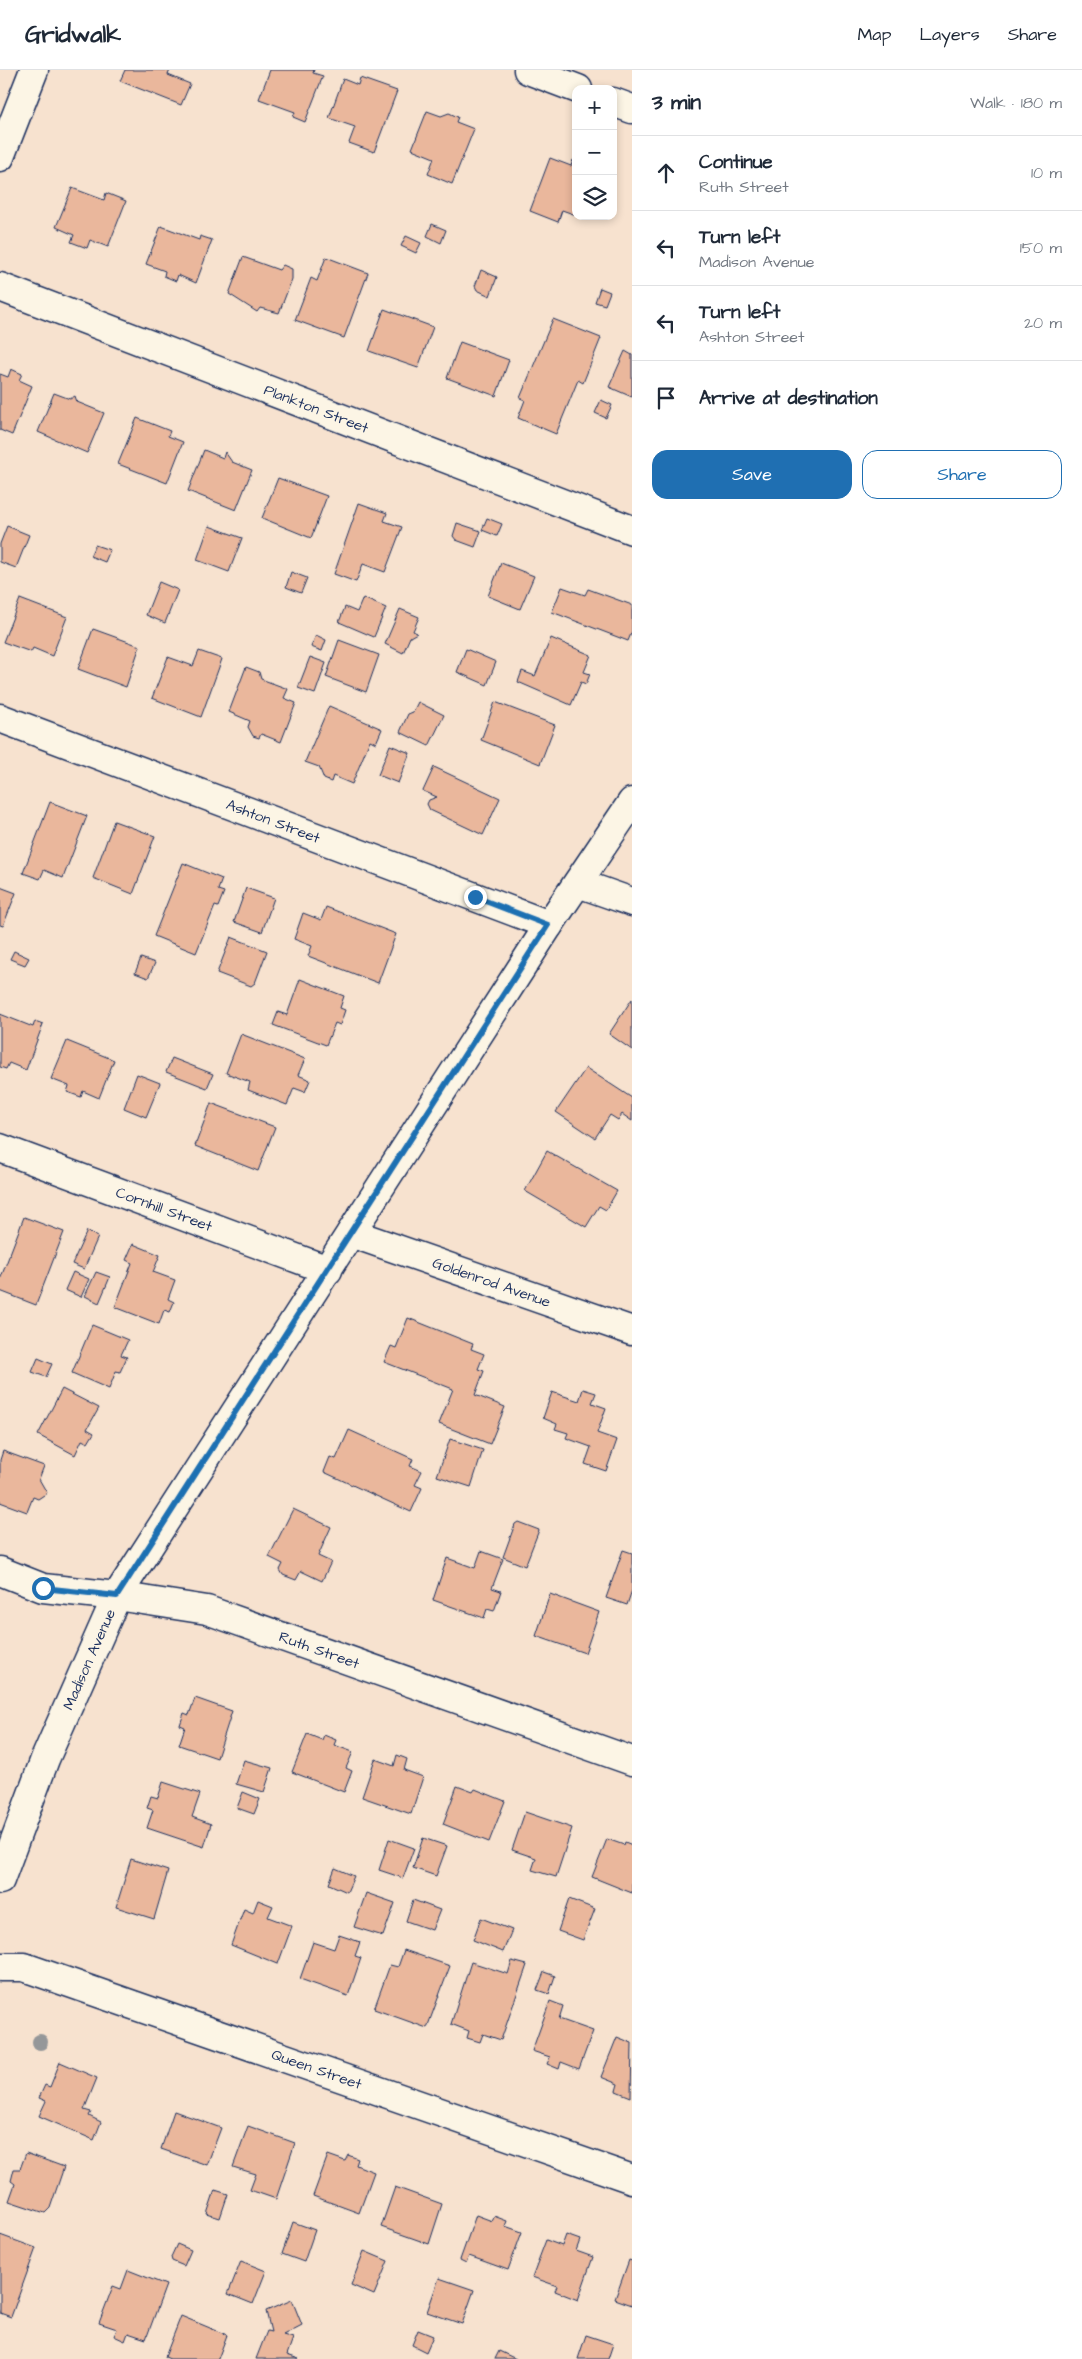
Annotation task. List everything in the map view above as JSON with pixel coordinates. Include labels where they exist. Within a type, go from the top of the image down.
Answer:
[{"type":"street","points":[[0,157],[34,70]]},
{"type":"street","points":[[528,70],[572,87]]},
{"type":"street","points":[[617,103],[632,109]]},
{"type":"street","name":"Plankton Street","points":[[0,287],[632,530]]},
{"type":"street","name":"Ashton Street","points":[[0,718],[548,925]]},
{"type":"street","name":"Madison Avenue","points":[[0,1880],[45,1759],[117,1596],[548,925],[632,802]]},
{"type":"street","points":[[578,883],[632,902]]},
{"type":"street","name":"Cornhill Street","points":[[0,1148],[328,1270]]},
{"type":"street","name":"Goldenrod Avenue","points":[[351,1233],[632,1331]]},
{"type":"street","name":"Ruth Street","points":[[0,1571],[43,1588],[117,1596],[206,1610],[632,1761]]},
{"type":"street","name":"Queen Street","points":[[0,1967],[24,1967],[632,2179]]},
{"type":"building","points":[[125,70],[170,70],[168,75],[190,84],[181,105],[120,81]]},
{"type":"building","points":[[270,70],[314,70],[313,73],[323,76],[305,122],[293,117],[295,112],[259,99]]},
{"type":"building","points":[[360,78],[397,91],[374,152],[349,143],[355,127],[329,118],[343,79],[358,85]]},
{"type":"building","points":[[427,111],[441,116],[449,113],[458,117],[456,122],[474,129],[452,184],[428,174],[434,158],[412,149]]},
{"type":"building","points":[[550,158],[571,166],[572,163],[572,214],[562,210],[558,222],[530,211]]},
{"type":"building","points":[[72,188],[104,200],[106,193],[126,201],[108,247],[90,240],[87,248],[71,242],[74,235],[56,227]]},
{"type":"building","points":[[432,224],[446,230],[441,243],[427,236]]},
{"type":"building","points":[[161,226],[199,240],[200,236],[212,240],[196,283],[178,275],[176,281],[164,276],[165,271],[146,264]]},
{"type":"building","points":[[406,236],[421,243],[416,253],[401,246]]},
{"type":"building","points":[[243,257],[279,270],[283,265],[292,269],[292,279],[279,313],[260,308],[257,312],[229,294]]},
{"type":"building","points":[[326,257],[368,273],[344,338],[295,320],[311,278],[317,281]]},
{"type":"building","points":[[481,270],[497,277],[490,296],[477,290],[475,286]]},
{"type":"building","points":[[600,288],[610,292],[605,305],[595,302]]},
{"type":"building","points":[[384,309],[433,327],[418,368],[369,351]]},
{"type":"building","points":[[553,319],[601,338],[583,383],[578,380],[556,434],[518,418],[525,400],[520,398]]},
{"type":"building","points":[[460,342],[509,360],[496,396],[447,378]]},
{"type":"building","points":[[625,351],[632,355],[632,397],[609,387]]},
{"type":"building","points":[[11,369],[22,374],[19,380],[32,386],[12,435],[0,430],[0,374],[8,377]]},
{"type":"building","points":[[54,393],[70,399],[75,396],[77,402],[104,413],[87,453],[38,432]]},
{"type":"building","points":[[601,400],[612,405],[606,418],[595,413]]},
{"type":"building","points":[[137,418],[170,431],[168,436],[183,442],[167,483],[118,464]]},
{"type":"building","points":[[204,450],[223,458],[225,452],[232,462],[252,470],[236,510],[188,491]]},
{"type":"building","points":[[278,478],[327,496],[311,538],[262,518]]},
{"type":"building","points":[[359,503],[387,513],[384,521],[402,527],[385,572],[363,564],[356,582],[334,574]]},
{"type":"building","points":[[487,518],[502,524],[497,536],[482,530]]},
{"type":"building","points":[[457,523],[481,531],[475,547],[456,540],[453,536]]},
{"type":"building","points":[[7,526],[29,535],[16,568],[0,562],[0,544]]},
{"type":"building","points":[[209,526],[242,538],[229,572],[197,560]]},
{"type":"building","points":[[95,545],[110,550],[105,562],[90,556]]},
{"type":"building","points":[[501,563],[534,576],[520,609],[488,596]]},
{"type":"building","points":[[291,572],[307,578],[301,593],[286,587]]},
{"type":"building","points":[[159,582],[178,590],[165,623],[146,615]]},
{"type":"building","points":[[562,587],[585,595],[588,589],[632,605],[632,631],[628,641],[552,612]]},
{"type":"building","points":[[363,598],[386,608],[374,637],[339,622],[345,607],[357,612]]},
{"type":"building","points":[[20,599],[67,617],[52,656],[33,648],[31,652],[3,642]]},
{"type":"building","points":[[400,609],[419,617],[413,631],[417,633],[410,637],[403,653],[385,644]]},
{"type":"building","points":[[93,629],[140,646],[126,687],[78,669]]},
{"type":"building","points":[[316,635],[326,640],[322,651],[311,647]]},
{"type":"building","points":[[551,638],[591,655],[584,672],[590,674],[586,684],[581,682],[571,705],[518,682],[522,671],[535,676]]},
{"type":"building","points":[[339,640],[379,655],[366,692],[326,677]]},
{"type":"building","points":[[466,649],[496,662],[487,685],[457,672]]},
{"type":"building","points":[[199,651],[222,659],[201,717],[152,698],[168,657],[193,666]]},
{"type":"building","points":[[310,657],[326,663],[315,694],[298,688]]},
{"type":"building","points":[[246,667],[259,672],[261,679],[288,689],[284,698],[296,703],[281,742],[261,734],[259,738],[253,736],[248,727],[250,721],[229,712]]},
{"type":"building","points":[[418,702],[444,715],[429,746],[400,732],[408,714],[413,712]]},
{"type":"building","points":[[495,702],[555,725],[540,764],[481,740]]},
{"type":"building","points":[[329,706],[382,729],[376,743],[370,740],[352,784],[333,776],[331,782],[324,779],[319,767],[305,762]]},
{"type":"building","points":[[390,745],[410,753],[398,783],[378,775]]},
{"type":"building","points":[[434,767],[500,798],[483,835],[430,810],[427,804],[429,800],[437,797],[423,791]]},
{"type":"building","points":[[50,802],[87,816],[63,878],[44,870],[40,879],[23,873]]},
{"type":"building","points":[[114,821],[155,836],[133,894],[93,878]]},
{"type":"building","points":[[183,863],[222,879],[218,890],[224,892],[218,907],[215,906],[196,953],[154,936]]},
{"type":"building","points":[[0,887],[16,893],[3,926],[0,925]]},
{"type":"building","points":[[246,888],[274,898],[262,932],[234,922]]},
{"type":"building","points":[[326,907],[396,934],[378,983],[308,956],[312,946],[294,939],[303,913],[321,920]]},
{"type":"building","points":[[231,937],[267,951],[255,983],[251,986],[217,973]]},
{"type":"building","points":[[14,951],[29,958],[25,965],[10,959]]},
{"type":"building","points":[[141,958],[155,963],[148,978],[135,973]]},
{"type":"building","points":[[300,979],[344,996],[340,1008],[345,1010],[340,1025],[335,1023],[326,1045],[273,1025],[278,1012],[287,1015]]},
{"type":"building","points":[[632,999],[632,1050],[609,1034]]},
{"type":"building","points":[[0,1014],[33,1027],[35,1021],[43,1024],[26,1070],[9,1063],[6,1069],[0,1067]]},
{"type":"building","points":[[241,1034],[305,1059],[298,1075],[310,1080],[305,1092],[294,1088],[287,1105],[248,1090],[250,1082],[226,1073]]},
{"type":"building","points":[[67,1041],[114,1060],[99,1098],[83,1091],[81,1097],[67,1092],[69,1086],[51,1079]]},
{"type":"building","points":[[172,1058],[213,1074],[207,1088],[166,1072]]},
{"type":"building","points":[[586,1068],[632,1098],[632,1121],[622,1114],[618,1120],[610,1115],[595,1138],[556,1112]]},
{"type":"building","points":[[137,1074],[160,1083],[146,1117],[124,1108]]},
{"type":"building","points":[[211,1103],[275,1127],[258,1171],[195,1146]]},
{"type":"building","points":[[547,1151],[617,1191],[606,1210],[599,1206],[586,1227],[525,1191]]},
{"type":"building","points":[[24,1217],[64,1232],[36,1305],[0,1291],[0,1280]]},
{"type":"building","points":[[87,1231],[98,1237],[84,1269],[72,1264]]},
{"type":"building","points":[[133,1244],[160,1255],[153,1272],[175,1280],[168,1299],[174,1302],[170,1312],[164,1310],[159,1324],[115,1307],[132,1263],[126,1260]]},
{"type":"building","points":[[73,1272],[89,1279],[81,1297],[65,1290]]},
{"type":"building","points":[[96,1272],[110,1277],[99,1303],[85,1296]]},
{"type":"building","points":[[408,1318],[473,1344],[471,1349],[484,1354],[478,1369],[484,1371],[475,1395],[505,1407],[490,1444],[439,1424],[453,1389],[384,1362],[391,1346],[396,1348]]},
{"type":"building","points":[[92,1325],[128,1340],[121,1355],[127,1357],[120,1372],[116,1371],[109,1389],[72,1373]]},
{"type":"building","points":[[38,1358],[52,1364],[46,1377],[32,1372]]},
{"type":"building","points":[[62,1389],[99,1408],[87,1429],[94,1433],[88,1443],[82,1440],[75,1455],[38,1435]]},
{"type":"building","points":[[583,1389],[596,1393],[592,1403],[606,1408],[597,1433],[617,1440],[606,1471],[585,1464],[591,1447],[566,1438],[568,1433],[555,1429],[557,1424],[543,1418],[552,1392],[579,1401]]},
{"type":"building","points":[[349,1430],[413,1459],[410,1466],[422,1471],[415,1485],[422,1488],[411,1512],[324,1472],[330,1457],[336,1459]]},
{"type":"building","points":[[450,1439],[483,1450],[471,1487],[437,1476]]},
{"type":"building","points":[[3,1451],[44,1466],[39,1479],[47,1493],[38,1499],[33,1497],[27,1512],[0,1502],[0,1460]]},
{"type":"building","points":[[293,1509],[331,1527],[318,1556],[331,1562],[322,1581],[301,1571],[296,1580],[283,1575],[280,1570],[283,1564],[269,1557]]},
{"type":"building","points":[[518,1522],[539,1530],[525,1566],[503,1557],[515,1524]]},
{"type":"building","points":[[623,1550],[632,1553],[632,1590],[627,1605],[606,1598]]},
{"type":"building","points":[[481,1551],[503,1559],[492,1588],[501,1591],[494,1611],[487,1609],[484,1618],[433,1600],[447,1558],[475,1568]]},
{"type":"building","points":[[550,1594],[599,1612],[585,1653],[536,1636]]},
{"type":"building","points":[[195,1698],[232,1711],[217,1758],[179,1745],[185,1727],[180,1725],[184,1713],[189,1715]]},
{"type":"building","points":[[307,1734],[322,1740],[324,1735],[336,1740],[334,1745],[353,1752],[346,1768],[352,1771],[344,1792],[292,1772]]},
{"type":"building","points":[[397,1755],[407,1759],[404,1770],[423,1777],[411,1814],[362,1797],[375,1759],[394,1766]]},
{"type":"building","points":[[244,1760],[272,1768],[264,1792],[236,1784]]},
{"type":"building","points":[[163,1782],[200,1794],[192,1817],[211,1824],[204,1847],[147,1828],[153,1810],[147,1808],[151,1796],[158,1798]]},
{"type":"building","points":[[457,1786],[473,1792],[475,1789],[505,1801],[489,1842],[443,1824]]},
{"type":"building","points":[[243,1792],[260,1799],[254,1814],[237,1808]]},
{"type":"building","points":[[525,1812],[572,1828],[556,1877],[532,1870],[536,1858],[512,1850]]},
{"type":"building","points":[[423,1838],[447,1846],[436,1876],[413,1868]]},
{"type":"building","points":[[389,1839],[414,1848],[403,1878],[379,1870]]},
{"type":"building","points":[[607,1839],[624,1845],[625,1842],[632,1845],[632,1893],[592,1877]]},
{"type":"building","points":[[131,1859],[168,1871],[154,1919],[116,1907]]},
{"type":"building","points":[[335,1868],[354,1876],[347,1892],[329,1884]]},
{"type":"building","points":[[366,1893],[395,1903],[383,1936],[354,1927]]},
{"type":"building","points":[[569,1899],[595,1909],[583,1940],[558,1931]]},
{"type":"building","points":[[258,1900],[273,1906],[268,1917],[292,1926],[278,1964],[231,1945],[244,1909],[253,1913]]},
{"type":"building","points":[[413,1900],[440,1910],[432,1930],[406,1921]]},
{"type":"building","points":[[481,1918],[512,1930],[503,1952],[473,1940]]},
{"type":"building","points":[[339,1935],[360,1942],[355,1956],[361,1958],[348,1996],[300,1979],[313,1942],[334,1949]]},
{"type":"building","points":[[404,1950],[450,1966],[427,2028],[374,2009],[390,1965],[398,1967]]},
{"type":"building","points":[[512,1961],[527,1965],[501,2040],[483,2034],[480,2042],[467,2038],[469,2031],[451,2024],[471,1962],[508,1974]]},
{"type":"building","points":[[544,1972],[555,1976],[549,1994],[537,1990]]},
{"type":"building","points":[[550,2001],[563,2006],[559,2019],[593,2031],[579,2069],[561,2062],[559,2069],[547,2064],[550,2057],[532,2051]]},
{"type":"building","points":[[617,2037],[632,2043],[631,2097],[616,2091],[618,2084],[601,2077]]},
{"type":"building","points":[[60,2062],[97,2078],[84,2110],[91,2112],[89,2116],[101,2122],[94,2140],[39,2116],[46,2101],[39,2098],[45,2085],[50,2087]]},
{"type":"building","points":[[174,2111],[221,2128],[207,2165],[161,2149]]},
{"type":"building","points":[[248,2126],[295,2143],[276,2199],[250,2190],[256,2174],[233,2167]]},
{"type":"building","points":[[26,2153],[64,2167],[50,2208],[45,2213],[9,2201],[15,2184],[11,2181],[14,2169],[20,2169]]},
{"type":"building","points":[[328,2155],[345,2161],[348,2155],[358,2159],[356,2165],[374,2172],[359,2213],[313,2196]]},
{"type":"building","points":[[395,2187],[442,2204],[429,2244],[381,2227]]},
{"type":"building","points":[[215,2190],[228,2194],[220,2218],[207,2214]]},
{"type":"building","points":[[476,2215],[492,2221],[494,2216],[507,2221],[505,2226],[522,2232],[508,2270],[469,2256],[466,2263],[460,2260]]},
{"type":"building","points":[[293,2222],[315,2230],[304,2262],[282,2254]]},
{"type":"building","points":[[0,2235],[36,2248],[11,2317],[0,2313]]},
{"type":"building","points":[[566,2235],[580,2240],[576,2251],[593,2257],[578,2300],[555,2291],[557,2286],[532,2277],[546,2240],[562,2246]]},
{"type":"building","points":[[177,2244],[191,2250],[184,2266],[172,2261],[171,2257]]},
{"type":"building","points":[[364,2251],[388,2261],[374,2295],[351,2285]]},
{"type":"building","points":[[629,2260],[632,2261],[632,2305],[615,2299]]},
{"type":"building","points":[[241,2261],[266,2271],[253,2304],[228,2294]]},
{"type":"building","points":[[128,2270],[166,2285],[146,2339],[128,2333],[125,2341],[114,2336],[117,2329],[99,2323],[113,2286],[121,2289]]},
{"type":"building","points":[[439,2278],[474,2290],[462,2324],[427,2312]]},
{"type":"building","points":[[292,2300],[302,2325],[283,2335],[293,2338],[287,2355],[299,2359],[256,2359],[267,2331],[271,2332],[266,2311]]},
{"type":"building","points":[[181,2316],[227,2335],[218,2359],[170,2359],[165,2357]]},
{"type":"building","points":[[418,2330],[433,2336],[426,2352],[412,2345]]},
{"type":"building","points":[[586,2335],[613,2344],[608,2359],[578,2359]]},
{"type":"building","points":[[499,2351],[516,2359],[495,2359]]},
{"type":"route","points":[[43,1588],[117,1596],[548,925],[475,897]]}]
